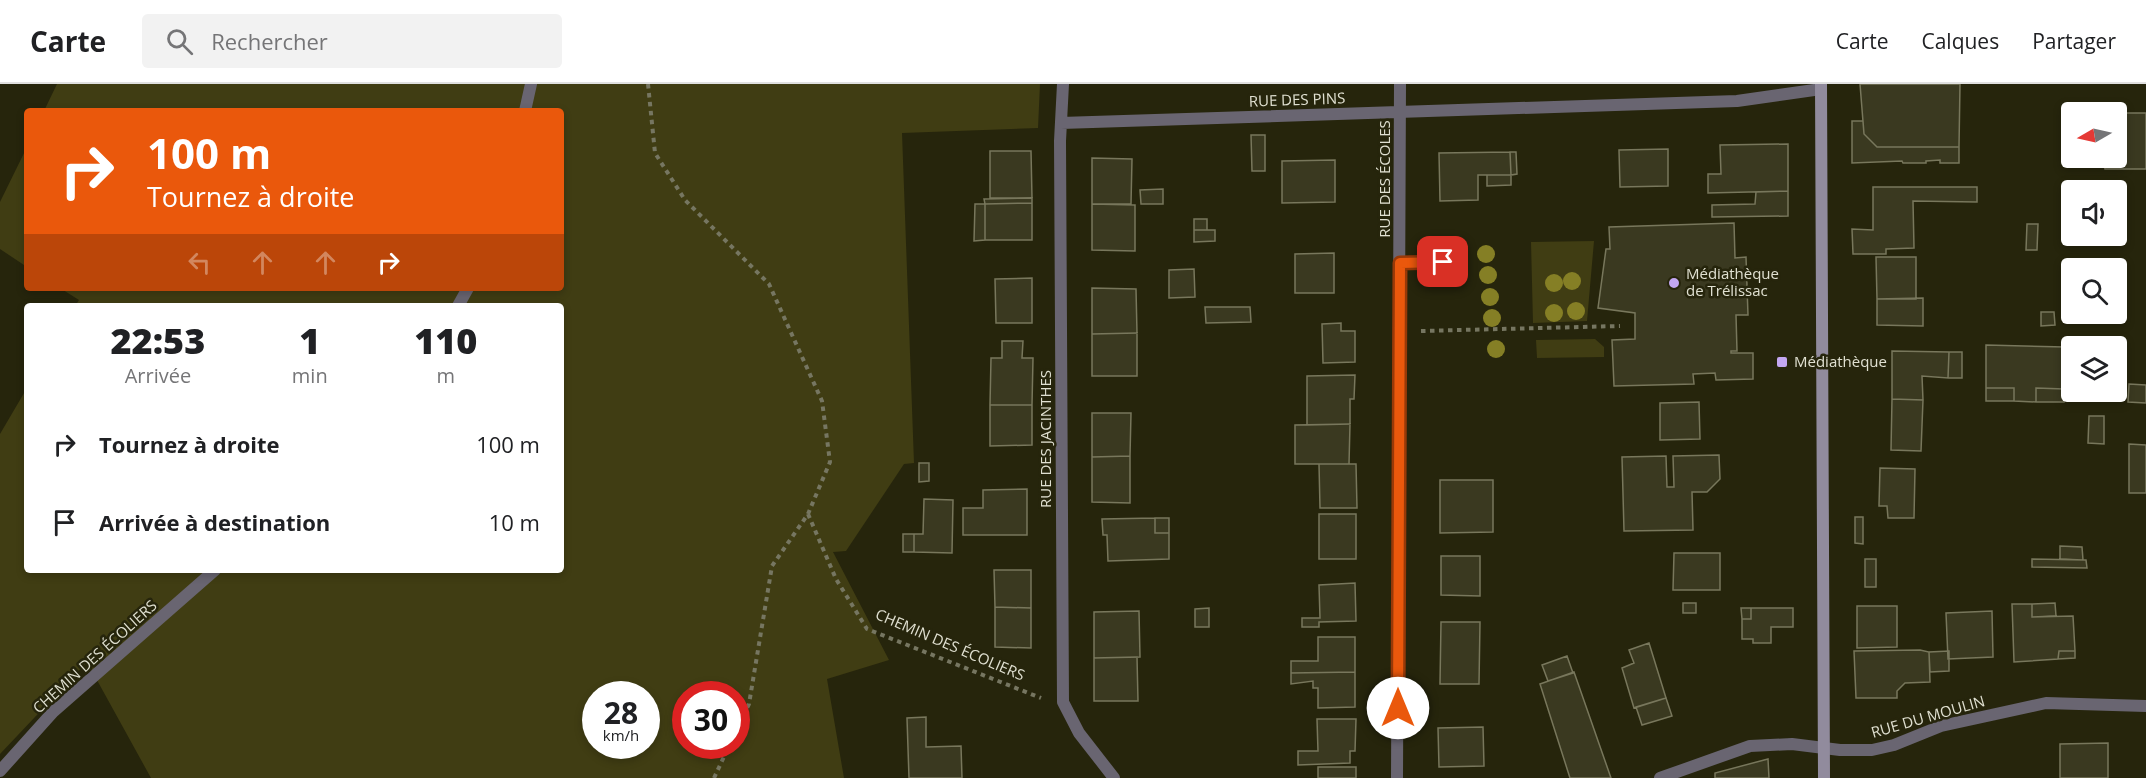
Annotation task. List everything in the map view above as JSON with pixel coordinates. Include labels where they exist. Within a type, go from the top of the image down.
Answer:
[{"type":"main road","points":[[1821,86],[1824,778]]},
{"type":"street","points":[[526,108],[531,84]]},
{"type":"street","name":"RUE DES JACINTHES","points":[[1063,84],[1061,123],[1063,702],[1079,733],[1114,778]]},
{"type":"street","name":"RUE DES ÉCOLES","points":[[1397,778],[1400,84]]},
{"type":"street","name":"RUE DES PINS","points":[[1061,123],[1737,101],[1821,86]]},
{"type":"street","points":[[1400,263],[1443,262]]},
{"type":"street","name":"CHEMIN DES ÉCOLIERS","points":[[0,771],[53,712],[212,573]]},
{"type":"street","name":"RUE DU MOULIN","points":[[1660,778],[1750,746],[1792,744],[1824,746],[1840,750],[1872,750],[1894,745],[1941,726],[2046,703],[2146,706]]},
{"type":"path","points":[[648,84],[655,153],[685,200],[769,284],[822,401],[830,462],[808,514],[772,566],[750,698]]},
{"type":"path","points":[[1399,332],[1620,326]]},
{"type":"path","name":"CHEMIN DES ÉCOLIERS","points":[[808,514],[836,579],[867,629],[1035,697],[1063,702]]},
{"type":"path","points":[[714,778],[723,759]]},
{"type":"shaded area","points":[[57,84],[1040,84],[1038,128],[902,133],[914,463],[904,464],[846,551],[833,552],[889,660],[827,679],[844,778],[151,778],[87,662],[0,754],[0,434],[24,393],[24,573],[564,573],[564,303],[77,303],[79,300],[65,291],[564,291],[564,108],[45,108]]},
{"type":"shaded area","points":[[24,153],[24,265],[0,249],[0,202]]},
{"type":"shaded area","points":[[1594,241],[1587,321],[1533,323],[1531,242]]},
{"type":"shaded area","points":[[1595,339],[1604,347],[1604,357],[1537,358],[1536,340]]},
{"type":"building","points":[[1860,84],[1960,84],[1959,147],[1877,147],[1864,134]]},
{"type":"building","points":[[2127,113],[2146,113],[2146,169],[2105,169],[2127,168]]},
{"type":"building","points":[[1852,121],[1863,121],[1864,134],[1877,147],[1959,147],[1959,163],[1940,163],[1940,160],[1926,161],[1926,163],[1903,163],[1902,161],[1852,163]]},
{"type":"building","points":[[1251,135],[1265,135],[1265,171],[1252,171]]},
{"type":"building","points":[[1788,144],[1788,191],[1708,193],[1708,174],[1721,174],[1720,145]]},
{"type":"building","points":[[1668,149],[1668,186],[1620,187],[1619,150]]},
{"type":"building","points":[[990,151],[1031,151],[1032,198],[990,198]]},
{"type":"building","points":[[1510,152],[1511,175],[1478,175],[1478,200],[1440,201],[1439,153]]},
{"type":"building","points":[[1510,152],[1516,152],[1517,174],[1511,175]]},
{"type":"building","points":[[1092,158],[1132,159],[1131,204],[1092,204]]},
{"type":"building","points":[[1335,160],[1335,202],[1282,203],[1282,161]]},
{"type":"building","points":[[1487,175],[1511,175],[1511,185],[1487,186]]},
{"type":"building","points":[[1873,187],[1977,187],[1977,202],[1913,201],[1914,248],[1886,249],[1886,254],[1853,254],[1852,229],[1873,230]]},
{"type":"building","points":[[1163,189],[1163,204],[1141,204],[1140,190]]},
{"type":"building","points":[[1788,191],[1788,216],[1712,217],[1712,205],[1755,204],[1756,192]]},
{"type":"building","points":[[1032,198],[1032,203],[985,204],[984,199]]},
{"type":"building","points":[[1032,203],[1032,240],[985,240],[985,204]]},
{"type":"building","points":[[975,204],[985,204],[985,240],[974,241]]},
{"type":"building","points":[[1092,204],[1135,205],[1135,251],[1092,250]]},
{"type":"building","points":[[1194,219],[1207,219],[1207,230],[1194,230]]},
{"type":"building","name":"Médiathèque de Trélissac","points":[[1734,223],[1735,258],[1746,257],[1748,315],[1736,315],[1737,351],[1731,351],[1731,353],[1753,353],[1753,379],[1716,380],[1715,373],[1693,374],[1694,384],[1614,386],[1612,340],[1635,339],[1635,313],[1598,308],[1606,249],[1610,249],[1609,227]]},
{"type":"building","points":[[2027,224],[2038,224],[2037,250],[2026,250]]},
{"type":"building","points":[[1194,230],[1215,230],[1215,241],[1194,242]]},
{"type":"building","points":[[1334,253],[1334,293],[1295,293],[1295,254]]},
{"type":"building","points":[[1876,257],[1916,257],[1916,299],[1877,299]]},
{"type":"building","points":[[1194,269],[1195,297],[1169,298],[1169,270]]},
{"type":"building","points":[[1032,278],[1032,323],[996,323],[995,279]]},
{"type":"building","points":[[1092,288],[1136,289],[1137,333],[1092,334]]},
{"type":"building","points":[[1923,298],[1923,326],[1877,325],[1877,299]]},
{"type":"building","points":[[1205,307],[1250,307],[1251,322],[1206,323]]},
{"type":"building","points":[[2041,312],[2054,312],[2055,325],[2041,326]]},
{"type":"building","points":[[1341,323],[1341,331],[1355,331],[1355,362],[1323,363],[1322,324]]},
{"type":"building","points":[[1137,333],[1137,376],[1092,376],[1092,334]]},
{"type":"building","points":[[1002,341],[1023,341],[1022,358],[1033,358],[1032,405],[990,405],[991,358],[1002,358]]},
{"type":"building","points":[[1986,345],[2061,347],[2061,389],[2036,388],[2036,402],[2014,401],[2014,388],[1986,388]]},
{"type":"building","points":[[1892,351],[1949,352],[1948,378],[1922,376],[1923,400],[1892,399]]},
{"type":"building","points":[[1949,352],[1962,352],[1962,378],[1948,378]]},
{"type":"building","points":[[1355,375],[1354,399],[1350,399],[1350,424],[1307,425],[1307,376]]},
{"type":"building","points":[[2129,384],[2146,385],[2146,403],[2128,402]]},
{"type":"building","points":[[1986,388],[2014,388],[2014,401],[1986,401]]},
{"type":"building","points":[[2036,388],[2061,389],[2061,402],[2036,402]]},
{"type":"building","points":[[1892,399],[1923,400],[1921,451],[1891,450]]},
{"type":"building","points":[[1699,402],[1700,439],[1660,440],[1660,403]]},
{"type":"building","points":[[990,405],[1032,405],[1032,445],[990,446]]},
{"type":"building","points":[[1092,413],[1131,413],[1130,456],[1092,457]]},
{"type":"building","points":[[2089,416],[2104,416],[2104,444],[2088,443]]},
{"type":"building","points":[[1350,424],[1349,464],[1295,464],[1295,425]]},
{"type":"building","points":[[2129,444],[2146,445],[2146,493],[2129,493]]},
{"type":"building","points":[[1719,455],[1720,479],[1707,492],[1692,492],[1693,530],[1624,531],[1622,457],[1666,456],[1667,487],[1674,487],[1673,456]]},
{"type":"building","points":[[1130,456],[1130,503],[1092,502],[1092,457]]},
{"type":"building","points":[[919,463],[929,463],[929,481],[919,482]]},
{"type":"building","points":[[1319,464],[1356,464],[1357,508],[1320,508]]},
{"type":"building","points":[[1880,468],[1915,469],[1914,518],[1888,518],[1887,506],[1879,506]]},
{"type":"building","points":[[1440,480],[1493,480],[1493,532],[1440,533]]},
{"type":"building","points":[[1027,489],[1027,535],[963,535],[963,508],[983,508],[983,490]]},
{"type":"building","points":[[924,499],[953,500],[952,553],[914,552],[914,534],[923,534]]},
{"type":"building","points":[[1319,514],[1356,514],[1356,559],[1319,559]]},
{"type":"building","points":[[1855,517],[1863,517],[1863,544],[1855,543]]},
{"type":"building","points":[[1155,518],[1169,518],[1169,533],[1155,533]]},
{"type":"building","points":[[1155,518],[1155,533],[1169,533],[1169,559],[1108,561],[1107,535],[1103,535],[1102,519]]},
{"type":"building","points":[[903,534],[914,534],[914,552],[903,552]]},
{"type":"building","points":[[2060,546],[2082,547],[2083,560],[2060,559]]},
{"type":"building","points":[[1674,553],[1720,553],[1720,590],[1673,590]]},
{"type":"building","points":[[1441,556],[1480,556],[1480,596],[1441,595]]},
{"type":"building","points":[[1865,559],[1876,559],[1876,587],[1865,587]]},
{"type":"building","points":[[2032,559],[2086,560],[2087,568],[2032,567]]},
{"type":"building","points":[[994,570],[1031,570],[1031,608],[995,607]]},
{"type":"building","points":[[1355,583],[1356,621],[1319,622],[1319,627],[1302,627],[1302,618],[1320,618],[1319,585]]},
{"type":"building","points":[[1683,603],[1696,603],[1696,613],[1683,613]]},
{"type":"building","points":[[2055,603],[2056,616],[2032,617],[2032,604]]},
{"type":"building","points":[[2012,604],[2032,604],[2032,617],[2073,616],[2075,651],[2059,651],[2058,659],[2014,662]]},
{"type":"building","points":[[1857,606],[1897,606],[1897,647],[1857,648]]},
{"type":"building","points":[[995,607],[1031,608],[1031,648],[995,647]]},
{"type":"building","points":[[1209,608],[1209,627],[1195,627],[1195,609]]},
{"type":"building","points":[[1741,608],[1751,608],[1751,619],[1742,619]]},
{"type":"building","points":[[1751,608],[1793,608],[1793,627],[1771,627],[1771,643],[1753,643],[1753,639],[1742,639],[1742,619],[1751,619]]},
{"type":"building","points":[[1139,611],[1140,657],[1094,658],[1094,612]]},
{"type":"building","points":[[1992,611],[1993,657],[1948,659],[1946,613]]},
{"type":"building","points":[[1441,622],[1480,622],[1479,684],[1440,684]]},
{"type":"building","points":[[1318,637],[1355,637],[1355,672],[1291,673],[1291,661],[1318,661]]},
{"type":"building","points":[[1649,643],[1666,698],[1634,708],[1622,668],[1634,663],[1629,650]]},
{"type":"building","points":[[1920,650],[1929,652],[1930,682],[1905,683],[1897,691],[1897,698],[1856,698],[1854,651]]},
{"type":"building","points":[[1949,651],[1949,671],[1930,672],[1929,652]]},
{"type":"building","points":[[2059,651],[2075,651],[2075,658],[2058,659]]},
{"type":"building","points":[[1567,656],[1573,673],[1548,681],[1542,665]]},
{"type":"building","points":[[1137,657],[1138,701],[1094,701],[1094,658]]},
{"type":"building","points":[[1355,672],[1355,707],[1318,708],[1318,688],[1313,688],[1313,681],[1291,684],[1291,673]]},
{"type":"building","points":[[1574,672],[1611,778],[1570,778],[1540,684]]},
{"type":"building","points":[[1666,698],[1672,716],[1642,725],[1636,707]]},
{"type":"building","points":[[926,717],[926,747],[961,746],[962,778],[909,778],[907,718]]},
{"type":"building","points":[[1317,719],[1356,719],[1355,751],[1350,751],[1350,763],[1298,765],[1298,751],[1318,751]]},
{"type":"building","points":[[1483,727],[1484,766],[1439,767],[1438,728]]},
{"type":"building","points":[[2108,743],[2108,778],[2060,778],[2060,744]]},
{"type":"building","points":[[1768,759],[1769,778],[1715,778],[1715,773]]},
{"type":"building","points":[[1318,767],[1356,767],[1356,778],[1318,778]]},
{"type":"place","name":"Médiathèque de Trélissac","points":[[1674,283]]},
{"type":"place","name":"Médiathèque","points":[[1782,362]]},
{"type":"route","points":[[1398,708],[1400,263],[1443,262]]}]
